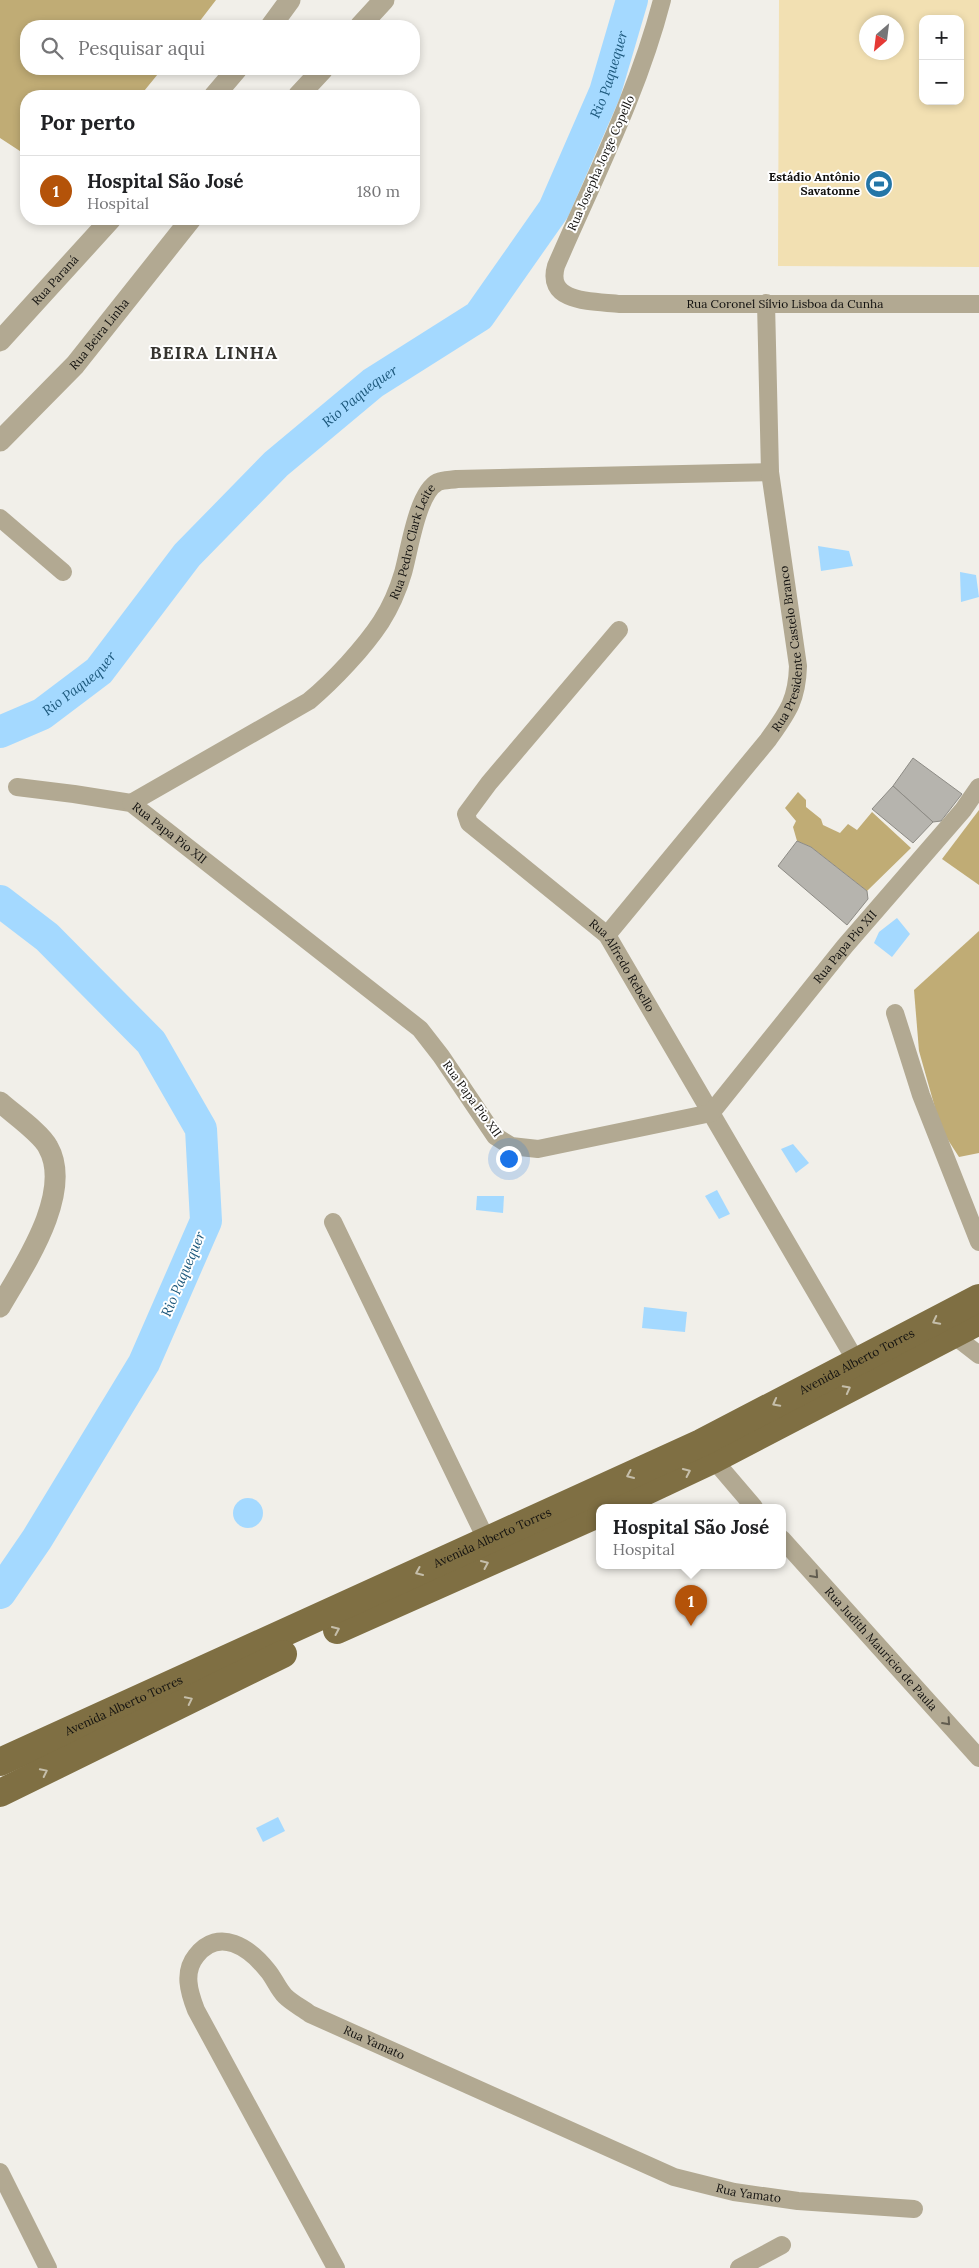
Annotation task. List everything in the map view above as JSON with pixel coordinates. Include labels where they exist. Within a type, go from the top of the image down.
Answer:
[{"type":"main road","name":"Avenida Alberto Torres","points":[[617,1504],[856,1361],[979,1298]]},
{"type":"main road","name":"Avenida Alberto Torres","points":[[0,1762],[571,1501],[706,1451],[979,1321]]},
{"type":"main road","name":"Avenida Alberto Torres","points":[[0,1793],[277,1657],[596,1515]]},
{"type":"street","points":[[275,20],[290,0]]},
{"type":"street","points":[[366,20],[384,0]]},
{"type":"street","name":"Rua Josepha Jorge Copello","points":[[592,301],[561,293],[555,285],[553,277],[631,96],[655,30],[662,0]]},
{"type":"street","points":[[219,90],[231,75]]},
{"type":"street","points":[[303,90],[317,75]]},
{"type":"street","name":"Rua Paraná","points":[[0,341],[106,225]]},
{"type":"street","name":"Rua Beira Linha","points":[[0,442],[75,365],[186,225]]},
{"type":"street","name":"Rua Coronel Sílvio Lisboa da Cunha","points":[[592,301],[620,304],[979,304]]},
{"type":"street","name":"Rua Presidente Castelo Branco","points":[[607,935],[768,740],[788,711],[797,688],[798,666],[770,472],[766,303]]},
{"type":"street","name":"Rua Pedro Clark Leite","points":[[131,803],[309,701],[329,684],[381,623],[403,573],[415,521],[428,493],[438,482],[457,479],[770,472]]},
{"type":"street","points":[[0,518],[63,572]]},
{"type":"street","name":"Rua Alfredo Rebello","points":[[619,630],[489,783],[466,814],[469,823],[607,935],[856,1361]]},
{"type":"street","name":"Rua Papa Pio XII","points":[[17,787],[131,803],[420,1029],[496,1136],[511,1146],[538,1149],[712,1113],[845,946],[963,810],[979,787]]},
{"type":"street","points":[[895,1013],[921,1095],[979,1242]]},
{"type":"street","points":[[0,1102],[48,1146],[54,1165],[56,1187],[50,1210],[24,1264],[0,1307]]},
{"type":"street","points":[[333,1222],[487,1541]]},
{"type":"street","points":[[952,1334],[979,1355]]},
{"type":"street","points":[[706,1451],[751,1504]]},
{"type":"street","name":"Rua Judith Mauricio de Paula","points":[[786,1543],[979,1758]]},
{"type":"street","name":"Rua Yamato","points":[[336,2268],[196,2010],[187,1987],[189,1972],[195,1956],[208,1944],[224,1940],[247,1949],[268,1971],[285,1996],[310,2014],[674,2177],[734,2192],[798,2201],[914,2209]]},
{"type":"street","points":[[0,2172],[48,2268]]},
{"type":"street","points":[[739,2268],[782,2245]]},
{"type":"shaded area","points":[[0,0],[216,0],[201,20],[20,20],[20,75],[157,75],[145,90],[20,90],[20,151],[0,138]]},
{"type":"shaded area","name":"Estádio Antônio Savatonne","points":[[779,0],[979,0],[979,267],[778,266]]},
{"type":"shaded area","points":[[798,792],[806,800],[806,807],[821,819],[823,825],[840,833],[848,824],[857,830],[872,812],[911,848],[867,891],[811,847],[797,841],[793,827],[796,821],[785,808]]},
{"type":"shaded area","points":[[979,810],[979,885],[942,859]]},
{"type":"shaded area","points":[[979,931],[979,1153],[959,1157],[941,1129],[919,1051],[914,990]]},
{"type":"water","points":[[818,546],[849,551],[853,566],[821,571]]},
{"type":"water","points":[[960,572],[976,575],[979,597],[961,602]]},
{"type":"water","points":[[897,918],[910,934],[892,957],[874,943],[879,932]]},
{"type":"water","points":[[793,1144],[809,1163],[796,1173],[781,1149]]},
{"type":"water","points":[[717,1190],[730,1214],[719,1219],[705,1196]]},
{"type":"water","points":[[477,1196],[504,1196],[503,1213],[476,1210]]},
{"type":"water","points":[[644,1307],[687,1312],[685,1332],[642,1328]]},
{"type":"water","points":[[248,1498],[259,1502],[263,1513],[259,1524],[248,1528],[237,1524],[233,1513],[237,1502]]},
{"type":"water","points":[[278,1817],[285,1831],[263,1842],[256,1828]]},
{"type":"building","points":[[913,758],[962,794],[941,821],[933,822],[893,786]]},
{"type":"building","points":[[893,786],[933,822],[913,843],[872,809]]},
{"type":"building","points":[[797,841],[811,847],[867,891],[868,899],[847,925],[778,866]]},
{"type":"waterway","name":"Rio Paquequer","points":[[0,732],[42,714],[99,671],[187,555],[276,464],[373,383],[479,316],[554,209],[605,92],[632,0]]},
{"type":"waterway","name":"Rio Paquequer","points":[[0,901],[47,937],[151,1042],[201,1129],[206,1221],[144,1363],[37,1539],[0,1593]]},
{"type":"place","name":"Estádio Antônio Savatonne","points":[[879,184]]},
{"type":"place","name":"Hospital São José","points":[[691,1626]]},
{"type":"district","name":"BEIRA LINHA","points":[[214,353]]}]
